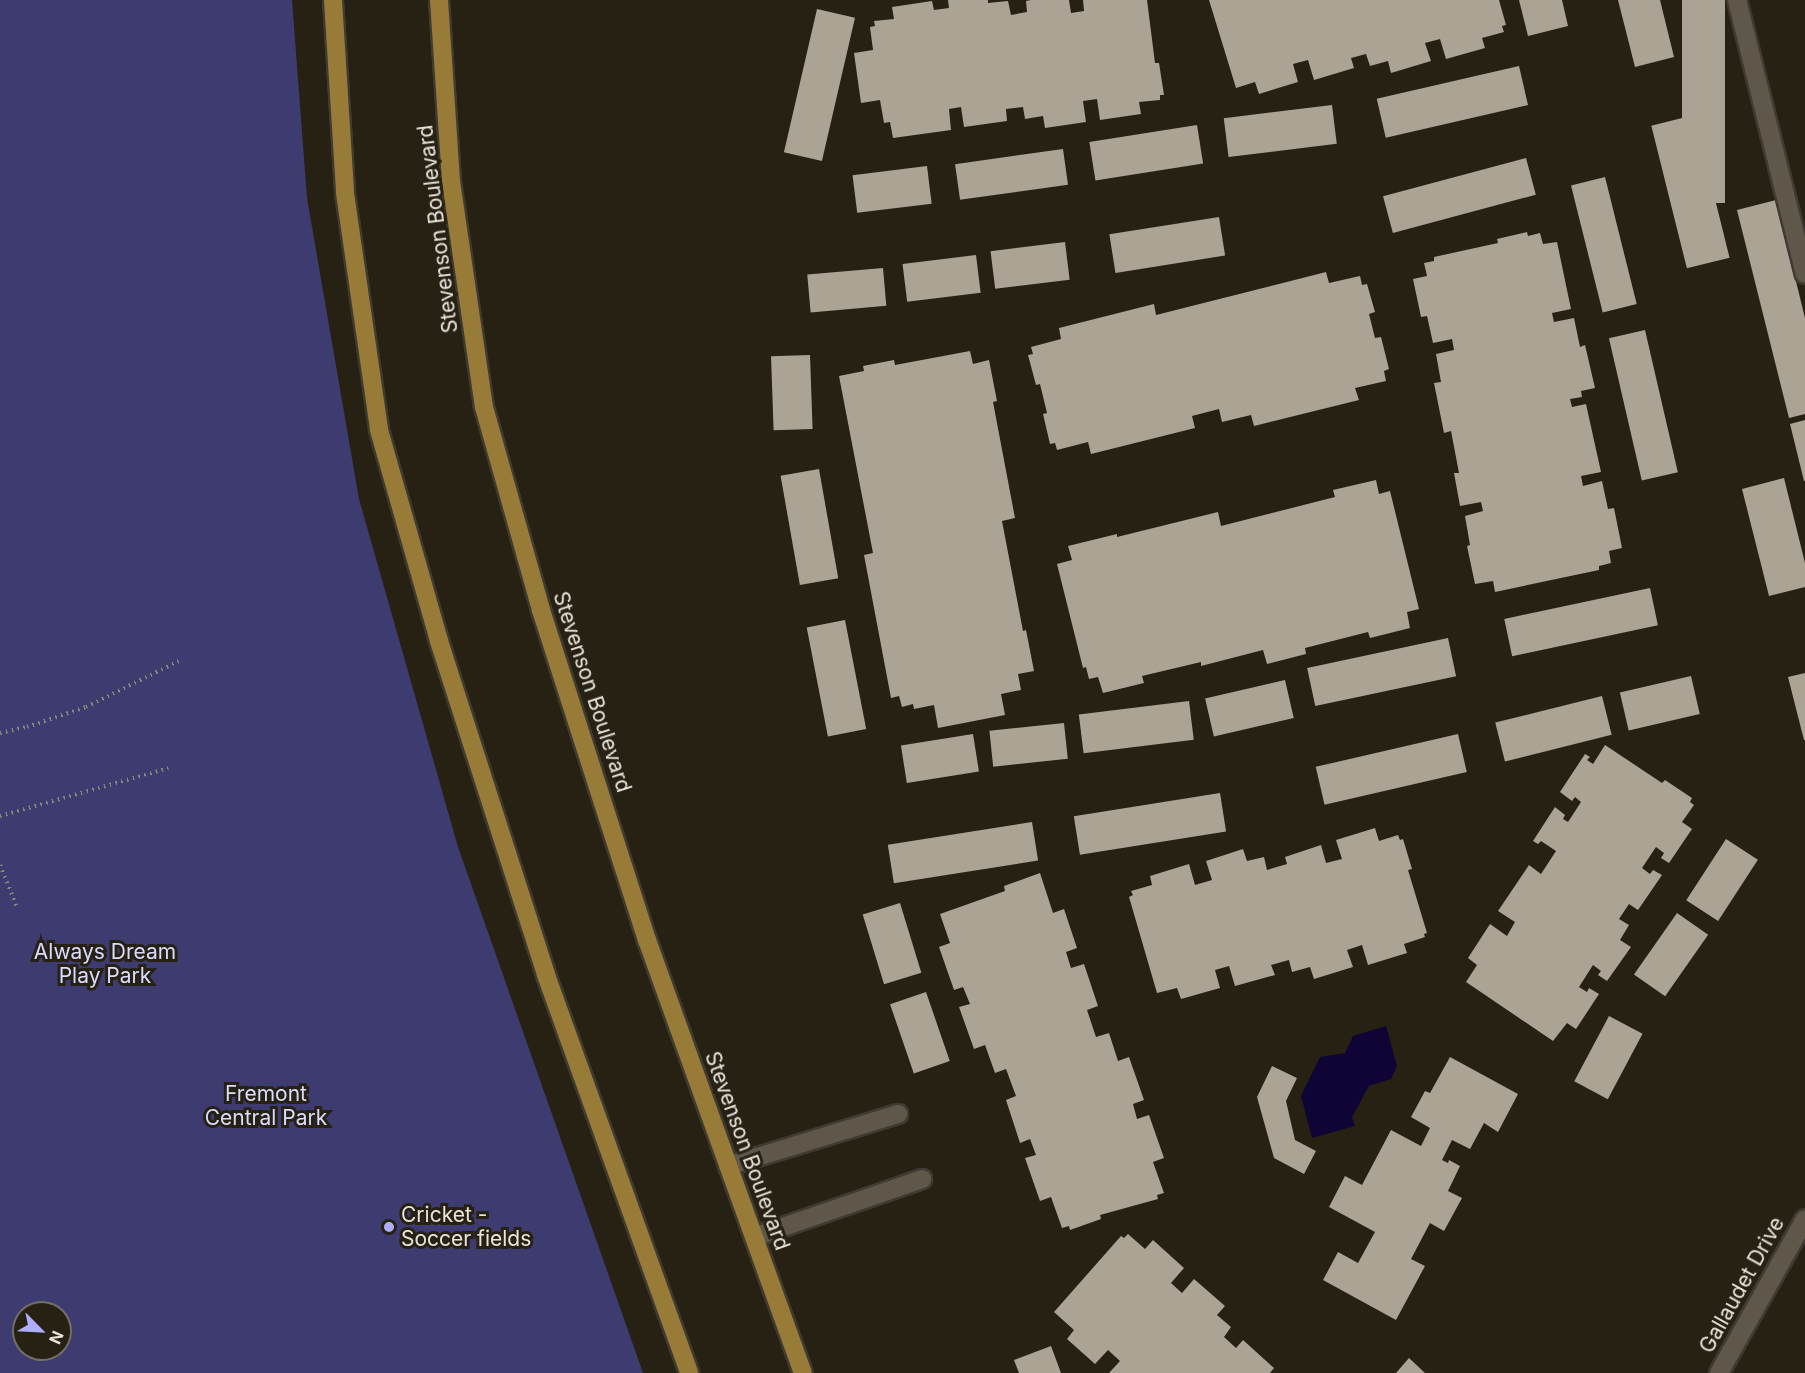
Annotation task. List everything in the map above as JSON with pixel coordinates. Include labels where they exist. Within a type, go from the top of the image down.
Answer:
[{"type":"main road","points":[[333,0],[345,193],[379,430],[439,641],[546,975],[689,1373]]},
{"type":"main road","name":"Stevenson Boulevard","points":[[439,0],[451,181],[484,407],[541,610],[644,929],[803,1373]]},
{"type":"street","points":[[1737,0],[1805,274]]},
{"type":"street","points":[[729,1166],[898,1114]]},
{"type":"street","points":[[754,1237],[922,1179]]},
{"type":"street","name":"Gallaudet Drive","points":[[1719,1373],[1805,1219]]},
{"type":"path","points":[[0,733],[27,727],[86,707],[181,660]]},
{"type":"path","points":[[0,816],[168,768]]},
{"type":"path","points":[[0,865],[17,907]]},
{"type":"green space","name":"Fremont Central Park","points":[[0,0],[292,0],[307,198],[359,499],[458,847],[643,1373],[0,1373]]},
{"type":"shaded area","points":[[1386,1026],[1397,1066],[1391,1079],[1369,1086],[1352,1117],[1355,1126],[1312,1138],[1301,1096],[1320,1057],[1345,1053],[1353,1036]]},
{"type":"building","points":[[948,0],[988,0],[988,3],[1008,1],[1011,15],[1027,12],[1026,1],[1031,0],[1069,0],[1071,13],[1084,11],[1083,0],[1147,0],[1155,63],[1159,63],[1164,95],[1160,95],[1160,100],[1139,102],[1141,114],[1100,120],[1097,99],[1083,101],[1086,122],[1045,128],[1043,116],[1025,119],[1023,107],[1006,109],[1007,121],[964,127],[961,107],[949,109],[951,130],[893,138],[890,122],[884,123],[880,100],[861,103],[854,53],[873,50],[870,27],[875,26],[874,21],[894,19],[892,7],[932,1],[934,10],[949,8]]},
{"type":"building","points":[[1209,0],[1499,0],[1506,25],[1502,26],[1504,32],[1482,38],[1485,48],[1446,59],[1440,39],[1425,43],[1431,61],[1391,73],[1388,61],[1370,66],[1366,54],[1351,58],[1354,68],[1314,80],[1308,60],[1293,64],[1298,82],[1259,94],[1255,82],[1236,88]]},
{"type":"building","points":[[1519,0],[1562,0],[1568,26],[1528,36]]},
{"type":"building","points":[[1618,0],[1660,0],[1674,57],[1635,67]]},
{"type":"building","points":[[1682,0],[1725,0],[1725,203],[1682,203]]},
{"type":"building","points":[[817,9],[855,18],[822,161],[784,152]]},
{"type":"building","points":[[1519,66],[1528,105],[1386,138],[1377,99]]},
{"type":"building","points":[[1332,105],[1337,144],[1229,157],[1224,118]]},
{"type":"building","points":[[1694,115],[1730,258],[1687,268],[1651,126]]},
{"type":"building","points":[[1197,125],[1203,164],[1095,181],[1089,142]]},
{"type":"building","points":[[1063,149],[1068,185],[960,200],[955,164]]},
{"type":"building","points":[[1526,158],[1536,195],[1393,233],[1383,196]]},
{"type":"building","points":[[927,166],[932,204],[857,213],[853,175]]},
{"type":"building","points":[[1605,177],[1637,304],[1603,313],[1571,185]]},
{"type":"building","points":[[1776,200],[1805,318],[1805,414],[1789,418],[1737,210]]},
{"type":"building","points":[[1219,217],[1225,256],[1115,273],[1109,234]]},
{"type":"building","points":[[1527,232],[1528,236],[1540,233],[1543,244],[1557,242],[1571,309],[1552,313],[1554,322],[1574,318],[1580,347],[1585,345],[1595,388],[1581,391],[1582,397],[1570,399],[1572,407],[1586,404],[1601,472],[1581,476],[1583,486],[1602,481],[1608,509],[1614,508],[1622,548],[1609,551],[1611,563],[1599,566],[1599,570],[1495,592],[1493,581],[1475,584],[1467,546],[1470,545],[1465,516],[1483,511],[1481,502],[1460,506],[1454,473],[1459,473],[1451,431],[1444,433],[1434,383],[1441,382],[1436,354],[1454,350],[1452,339],[1433,343],[1427,316],[1421,317],[1413,279],[1427,276],[1424,263],[1434,261],[1434,257],[1498,243],[1497,239]]},
{"type":"building","points":[[1065,242],[1070,280],[995,289],[991,251]]},
{"type":"building","points":[[976,255],[981,293],[907,302],[903,264]]},
{"type":"building","points":[[883,268],[886,306],[811,312],[807,275]]},
{"type":"building","points":[[1326,272],[1329,283],[1360,276],[1362,285],[1367,284],[1375,312],[1369,314],[1375,338],[1381,337],[1389,369],[1384,371],[1386,381],[1355,388],[1359,400],[1254,426],[1251,415],[1222,422],[1219,409],[1192,416],[1195,428],[1091,454],[1088,442],[1057,450],[1055,443],[1050,444],[1043,414],[1047,413],[1040,384],[1036,385],[1028,355],[1033,354],[1031,347],[1061,339],[1059,328],[1154,304],[1156,315]]},
{"type":"building","points":[[1645,330],[1678,472],[1642,481],[1609,338]]},
{"type":"building","points":[[970,351],[973,364],[989,360],[997,401],[993,402],[1015,518],[1002,521],[1023,631],[1026,630],[1034,671],[1018,674],[1021,690],[1001,694],[1005,715],[938,728],[934,705],[914,709],[913,704],[902,707],[899,696],[891,698],[864,555],[873,553],[839,376],[864,371],[863,366],[894,360],[895,365]]},
{"type":"building","points":[[810,355],[813,429],[774,430],[771,356]]},
{"type":"building","points":[[1805,420],[1805,481],[1804,481],[1790,424]]},
{"type":"building","points":[[819,469],[838,578],[800,585],[781,476]]},
{"type":"building","points":[[1784,478],[1805,563],[1805,587],[1769,596],[1742,489]]},
{"type":"building","points":[[1376,480],[1379,494],[1390,491],[1419,609],[1407,612],[1410,628],[1370,638],[1368,632],[1305,648],[1306,654],[1267,664],[1263,650],[1201,666],[1201,662],[1142,676],[1144,683],[1103,693],[1098,677],[1089,679],[1086,667],[1083,668],[1057,564],[1072,560],[1068,546],[1117,534],[1117,537],[1218,512],[1221,526],[1335,497],[1333,490]]},
{"type":"building","points":[[1650,588],[1658,625],[1512,656],[1504,619]]},
{"type":"building","points":[[845,620],[866,729],[828,736],[807,627]]},
{"type":"building","points":[[1448,638],[1456,676],[1315,706],[1307,668]]},
{"type":"building","points":[[1805,673],[1805,740],[1804,740],[1788,677]]},
{"type":"building","points":[[1691,676],[1700,714],[1629,730],[1620,692]]},
{"type":"building","points":[[1285,680],[1294,718],[1214,736],[1205,698]]},
{"type":"building","points":[[1602,696],[1612,735],[1505,761],[1495,723]]},
{"type":"building","points":[[1189,701],[1194,740],[1084,753],[1079,715]]},
{"type":"building","points":[[1064,723],[1068,759],[993,767],[989,731]]},
{"type":"building","points":[[973,734],[979,772],[907,783],[901,745]]},
{"type":"building","points":[[1458,734],[1467,772],[1325,805],[1316,767]]},
{"type":"building","points":[[1605,745],[1662,783],[1665,780],[1692,798],[1690,802],[1694,805],[1682,822],[1692,829],[1669,863],[1661,858],[1664,853],[1656,847],[1642,868],[1650,874],[1653,870],[1662,875],[1638,910],[1629,904],[1619,919],[1629,925],[1620,940],[1631,947],[1607,981],[1598,975],[1601,971],[1593,965],[1579,987],[1587,992],[1589,988],[1599,994],[1576,1029],[1567,1023],[1553,1041],[1466,982],[1477,965],[1468,958],[1490,924],[1507,936],[1515,922],[1498,911],[1529,865],[1541,874],[1556,851],[1541,841],[1538,844],[1533,841],[1555,807],[1565,815],[1563,819],[1568,822],[1581,802],[1575,797],[1572,801],[1560,792],[1585,754],[1590,757],[1587,760],[1593,764]]},
{"type":"building","points":[[1220,793],[1226,832],[1080,855],[1074,816]]},
{"type":"building","points":[[1032,822],[1038,861],[894,883],[888,845]]},
{"type":"building","points":[[1375,828],[1379,841],[1398,835],[1400,840],[1403,839],[1412,869],[1408,870],[1427,933],[1424,934],[1425,937],[1404,944],[1407,953],[1368,965],[1362,945],[1347,950],[1353,967],[1314,979],[1310,967],[1292,972],[1289,960],[1271,965],[1275,975],[1235,986],[1229,966],[1215,970],[1220,988],[1181,999],[1177,988],[1157,993],[1129,897],[1133,895],[1131,891],[1152,885],[1150,876],[1189,864],[1195,885],[1212,880],[1206,861],[1243,849],[1247,861],[1264,857],[1267,870],[1287,864],[1285,857],[1321,845],[1326,863],[1342,859],[1336,840]]},
{"type":"building","points":[[1726,839],[1758,860],[1718,921],[1686,900]]},
{"type":"building","points":[[1040,873],[1053,913],[1064,909],[1077,948],[1066,952],[1071,968],[1084,964],[1098,1006],[1087,1010],[1096,1037],[1109,1033],[1118,1061],[1129,1057],[1144,1100],[1133,1104],[1137,1119],[1149,1115],[1164,1158],[1153,1162],[1164,1193],[1157,1195],[1158,1199],[1100,1215],[1101,1219],[1070,1230],[1069,1226],[1062,1228],[1051,1197],[1040,1201],[1025,1158],[1036,1155],[1030,1139],[1020,1143],[1006,1100],[1016,1096],[1006,1069],[995,1073],[985,1045],[974,1049],[959,1007],[970,1004],[963,987],[954,990],[939,947],[950,943],[940,914],[1005,891],[1004,886]]},
{"type":"building","points":[[900,903],[921,973],[884,984],[863,914]]},
{"type":"building","points":[[1677,913],[1708,935],[1665,996],[1634,974]]},
{"type":"building","points":[[926,992],[950,1061],[914,1073],[890,1004]]},
{"type":"building","points":[[1609,1016],[1643,1034],[1608,1099],[1574,1081]]},
{"type":"building","points":[[1450,1057],[1518,1094],[1498,1132],[1484,1123],[1470,1149],[1452,1140],[1442,1160],[1448,1163],[1449,1160],[1460,1166],[1448,1191],[1462,1198],[1444,1231],[1430,1223],[1411,1259],[1425,1266],[1396,1320],[1323,1280],[1338,1252],[1358,1263],[1375,1232],[1329,1207],[1345,1176],[1362,1185],[1391,1130],[1421,1146],[1430,1128],[1411,1117],[1425,1091],[1430,1093]]},
{"type":"building","points":[[1272,1066],[1297,1078],[1286,1101],[1295,1140],[1316,1151],[1304,1174],[1274,1158],[1257,1097]]},
{"type":"building","points":[[1128,1234],[1145,1249],[1153,1240],[1184,1268],[1171,1283],[1182,1293],[1194,1279],[1225,1306],[1217,1315],[1231,1327],[1224,1337],[1236,1348],[1243,1340],[1274,1368],[1270,1373],[1109,1373],[1120,1361],[1108,1350],[1095,1364],[1067,1339],[1074,1330],[1054,1312],[1121,1236],[1124,1238]]},
{"type":"building","points":[[1051,1346],[1061,1373],[1019,1373],[1014,1360]]},
{"type":"building","points":[[1409,1358],[1425,1373],[1396,1373]]},
{"type":"place","name":"Cricket - Soccer fields","points":[[389,1227]]},
{"type":"park label","name":"Always Dream Play Park","points":[[105,964]]}]
